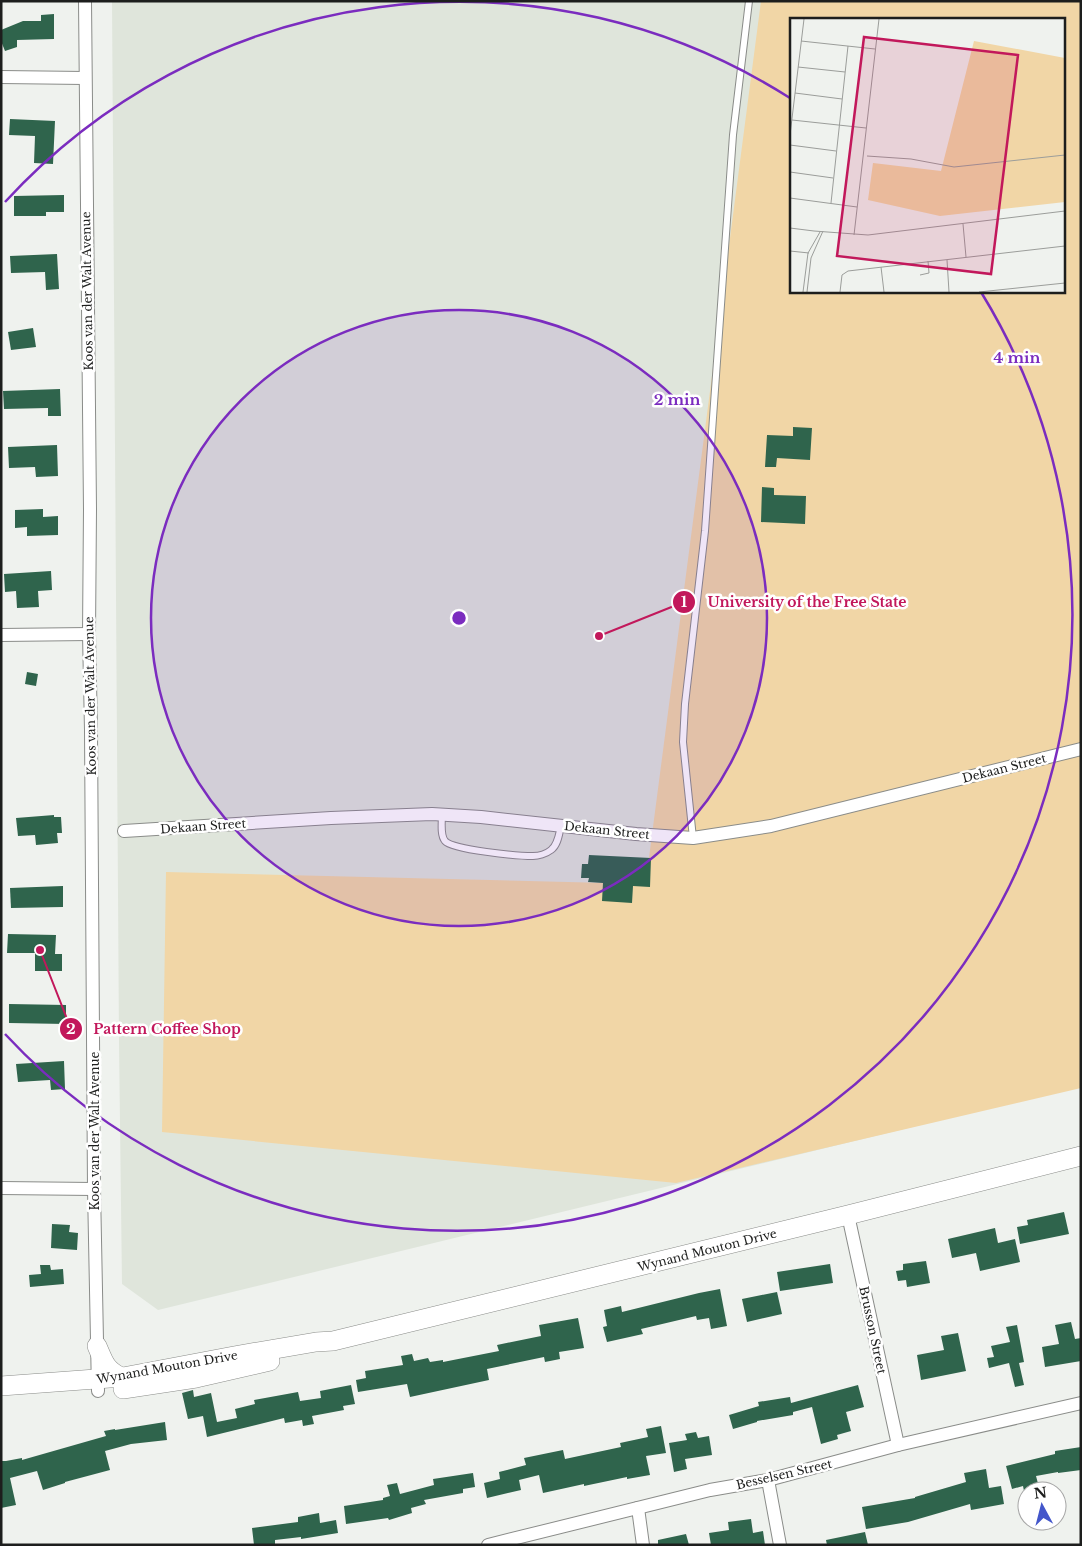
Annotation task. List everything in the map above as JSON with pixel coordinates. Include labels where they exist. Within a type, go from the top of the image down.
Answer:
[{"type":"street","name":"Koos van der Walt Avenue","points":[[85,1],[94,1189],[98,1386]]},
{"type":"street","points":[[1,77],[85,78]]},
{"type":"street","points":[[1,635],[89,634]]},
{"type":"street","name":"Dekaan Street","points":[[124,831],[331,818],[442,814],[693,838],[771,826],[1081,749]]},
{"type":"street","name":"Wynand Mouton Drive","points":[[1,1397],[98,1386],[190,1372],[316,1342],[333,1341],[1081,1156]]},
{"type":"street","points":[[1,1188],[94,1189]]},
{"type":"street","name":"Brusson Street","points":[[848,1215],[898,1445]]},
{"type":"street","points":[[97,1346],[106,1367],[112,1373],[121,1377]]},
{"type":"street","name":"Wynand Mouton Drive","points":[[1,1386],[98,1386],[121,1377],[190,1372]]},
{"type":"street","name":"Besselsen Street","points":[[488,1545],[710,1490],[768,1480],[898,1445],[1081,1403]]},
{"type":"street","points":[[768,1480],[780,1545]]},
{"type":"street","points":[[638,1508],[643,1545]]},
{"type":"lane","points":[[693,838],[683,742],[685,704],[705,531],[733,135],[749,1]]},
{"type":"lane","points":[[442,814],[442,835],[445,842],[453,846],[494,853],[534,856],[544,854],[552,850],[556,844],[561,824]]},
{"type":"shaded area","points":[[112,1],[1081,1],[1081,1086],[158,1310],[122,1284]]},
{"type":"shaded area","points":[[761,1],[1081,1],[1081,1088],[676,1183],[162,1132],[166,872],[607,883],[647,873]]},
{"type":"building","points":[[54,14],[54,39],[17,40],[17,47],[5,51],[1,41],[1,30],[23,21],[41,21],[41,15]]},
{"type":"building","points":[[10,119],[55,121],[53,164],[34,163],[35,136],[9,135]]},
{"type":"building","points":[[64,195],[64,212],[46,212],[46,216],[14,216],[14,196]]},
{"type":"building","points":[[57,254],[59,289],[46,290],[45,272],[11,273],[10,256]]},
{"type":"building","points":[[33,328],[36,347],[11,350],[8,332]]},
{"type":"building","points":[[60,389],[61,416],[48,416],[48,408],[4,409],[3,391]]},
{"type":"building","points":[[793,427],[812,428],[810,460],[777,458],[776,467],[765,467],[767,435],[793,436]]},
{"type":"building","points":[[57,445],[58,476],[36,477],[35,467],[9,468],[8,447]]},
{"type":"building","points":[[762,487],[774,488],[774,495],[806,496],[805,524],[761,522]]},
{"type":"building","points":[[43,509],[43,517],[58,516],[58,535],[27,536],[27,527],[15,528],[15,510]]},
{"type":"building","points":[[51,571],[52,590],[38,591],[39,607],[17,608],[16,591],[5,592],[4,574]]},
{"type":"building","points":[[27,672],[38,674],[36,686],[25,684]]},
{"type":"building","points":[[54,815],[54,817],[61,817],[62,833],[57,833],[58,843],[36,845],[35,835],[18,836],[16,818]]},
{"type":"building","points":[[589,855],[651,858],[650,887],[633,886],[632,903],[602,901],[603,883],[588,882],[589,878],[581,878],[582,864],[588,864]]},
{"type":"building","points":[[63,886],[63,907],[11,908],[10,888]]},
{"type":"building","points":[[8,934],[56,935],[55,954],[62,954],[62,971],[35,971],[35,953],[7,953]]},
{"type":"building","points":[[9,1004],[66,1005],[66,1024],[9,1023]]},
{"type":"building","points":[[64,1061],[65,1089],[51,1090],[50,1080],[18,1082],[16,1064]]},
{"type":"building","points":[[1064,1212],[1069,1234],[1020,1244],[1017,1227],[1028,1225],[1027,1220]]},
{"type":"building","points":[[52,1224],[70,1225],[69,1232],[78,1233],[77,1250],[51,1248]]},
{"type":"building","points":[[995,1228],[998,1243],[1015,1239],[1020,1262],[980,1271],[976,1253],[952,1258],[948,1239]]},
{"type":"building","points":[[926,1261],[930,1283],[907,1287],[906,1280],[898,1281],[896,1271],[903,1270],[903,1264]]},
{"type":"building","points":[[830,1264],[833,1283],[780,1291],[777,1272]]},
{"type":"building","points":[[40,1265],[50,1265],[51,1270],[63,1269],[64,1284],[30,1287],[29,1275],[41,1274]]},
{"type":"building","points":[[720,1289],[727,1326],[711,1329],[709,1318],[697,1320],[696,1316],[641,1329],[643,1334],[607,1342],[603,1327],[607,1326],[604,1310],[621,1306],[622,1312]]},
{"type":"building","points":[[777,1292],[782,1314],[747,1322],[742,1299]]},
{"type":"building","points":[[578,1318],[584,1348],[559,1352],[560,1359],[545,1362],[544,1357],[487,1369],[489,1380],[410,1397],[407,1384],[358,1392],[356,1380],[366,1378],[365,1371],[403,1365],[401,1356],[412,1354],[414,1361],[428,1358],[430,1362],[443,1360],[443,1362],[499,1351],[497,1345],[541,1336],[539,1325]]},
{"type":"building","points":[[1071,1322],[1075,1339],[1081,1338],[1081,1361],[1045,1367],[1042,1347],[1059,1344],[1055,1325]]},
{"type":"building","points":[[1017,1325],[1024,1362],[1019,1363],[1024,1385],[1015,1387],[1009,1363],[989,1368],[987,1358],[994,1357],[991,1346],[1010,1342],[1006,1327]]},
{"type":"building","points":[[958,1333],[966,1371],[921,1380],[917,1355],[944,1350],[941,1336]]},
{"type":"building","points":[[351,1385],[355,1404],[343,1406],[344,1410],[312,1416],[314,1424],[303,1426],[302,1420],[285,1423],[284,1418],[207,1437],[203,1416],[188,1419],[182,1393],[193,1390],[194,1397],[211,1393],[217,1422],[237,1418],[235,1409],[255,1404],[254,1400],[298,1392],[300,1401],[321,1398],[320,1391]]},
{"type":"building","points":[[858,1385],[864,1407],[846,1412],[851,1431],[837,1435],[838,1439],[821,1444],[812,1407],[793,1412],[793,1415],[757,1421],[733,1429],[729,1415],[759,1406],[758,1402],[790,1397],[791,1403]]},
{"type":"building","points":[[165,1422],[167,1440],[131,1444],[105,1451],[110,1470],[43,1490],[37,1471],[10,1478],[16,1505],[1,1508],[1,1461],[22,1458],[22,1460],[106,1436],[104,1431]]},
{"type":"building","points":[[661,1426],[666,1453],[646,1456],[650,1475],[627,1479],[627,1477],[584,1486],[584,1484],[543,1493],[539,1475],[519,1480],[521,1490],[487,1498],[484,1483],[500,1479],[499,1472],[526,1465],[524,1458],[563,1450],[565,1459],[621,1447],[620,1443],[648,1437],[646,1429]]},
{"type":"building","points":[[696,1432],[698,1438],[709,1436],[712,1455],[685,1459],[687,1469],[674,1472],[669,1443],[687,1440],[685,1434]]},
{"type":"building","points":[[1081,1447],[1081,1470],[1036,1476],[1037,1481],[1017,1481],[1017,1488],[1012,1489],[1006,1466],[1055,1454],[1055,1451]]},
{"type":"building","points":[[986,1469],[989,1488],[1001,1486],[1004,1504],[971,1510],[970,1504],[908,1522],[866,1529],[862,1507],[915,1498],[966,1482],[964,1473]]},
{"type":"building","points":[[473,1473],[475,1487],[463,1489],[463,1493],[424,1500],[426,1504],[411,1508],[412,1513],[389,1520],[388,1518],[346,1524],[344,1506],[383,1500],[383,1498],[390,1496],[387,1485],[397,1483],[400,1494],[434,1485],[433,1479]]},
{"type":"building","points":[[319,1513],[320,1523],[336,1520],[338,1533],[301,1539],[301,1537],[275,1540],[275,1545],[254,1545],[252,1528],[298,1522],[298,1517]]},
{"type":"building","points":[[751,1519],[753,1533],[763,1531],[765,1545],[711,1545],[709,1533],[729,1530],[728,1522]]},
{"type":"building","points":[[865,1532],[868,1545],[827,1545],[826,1540]]},
{"type":"building","points":[[686,1534],[689,1545],[658,1545],[658,1540]]},
{"type":"place","name":"University of the Free State","points":[[599,636]]},
{"type":"place","name":"Pattern Coffee Shop","points":[[40,950]]}]
